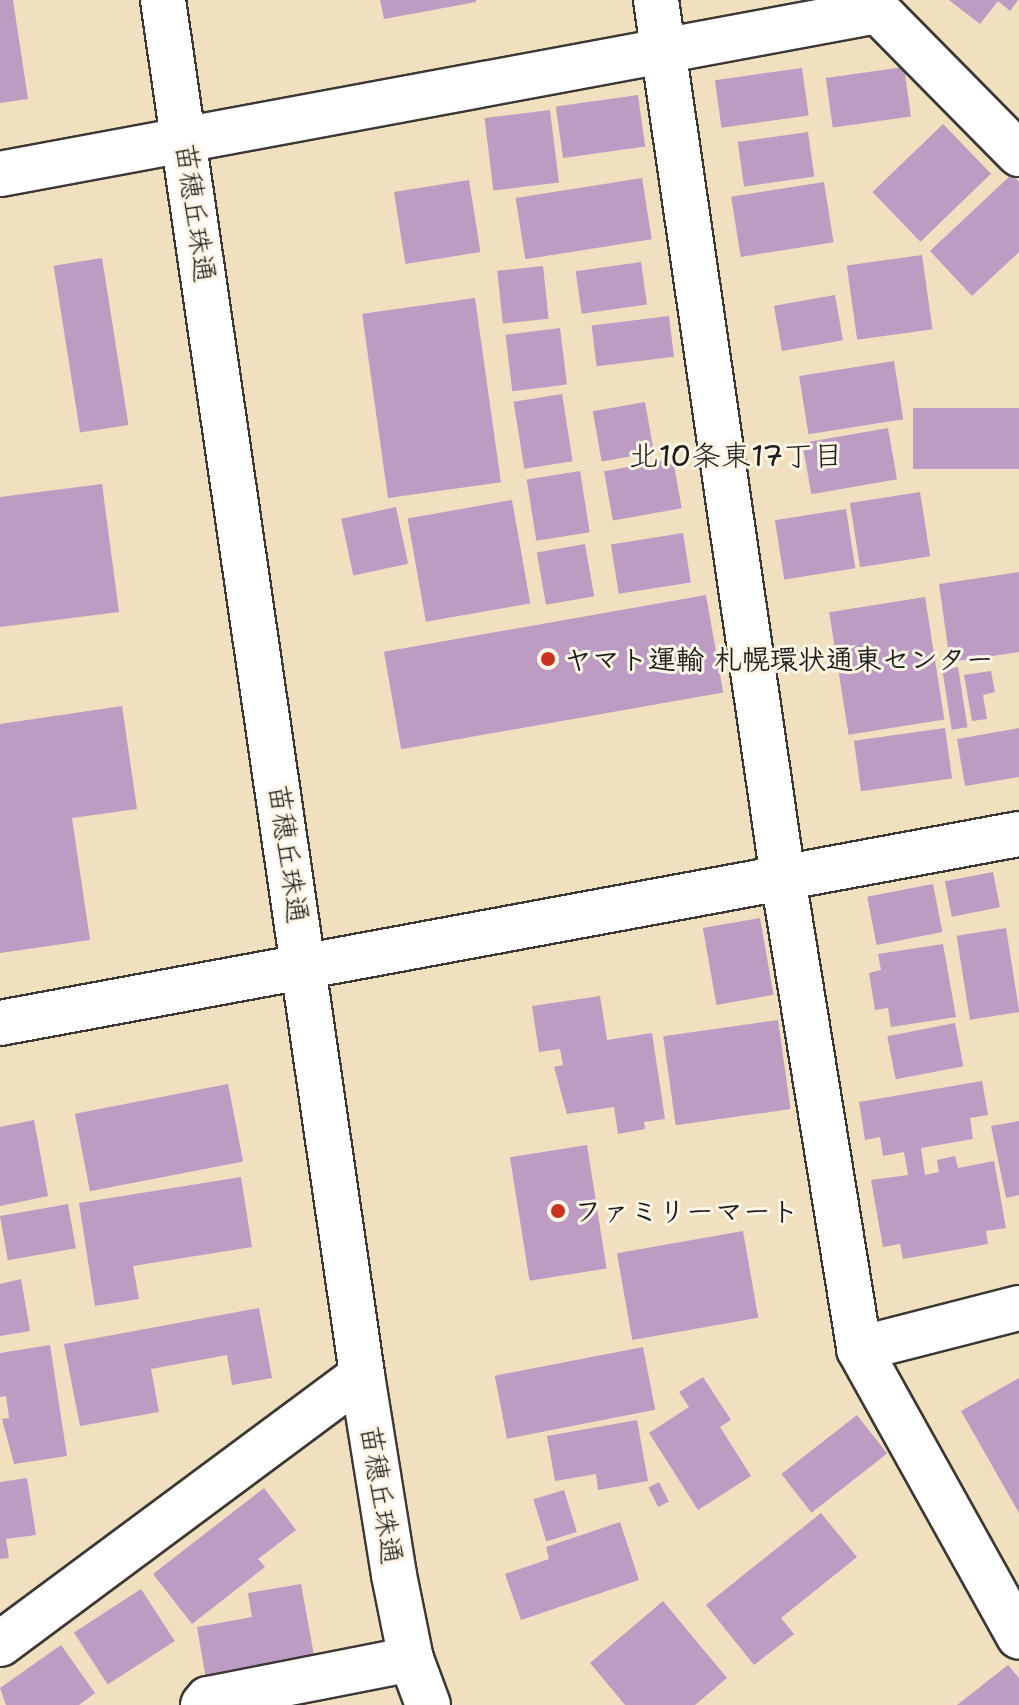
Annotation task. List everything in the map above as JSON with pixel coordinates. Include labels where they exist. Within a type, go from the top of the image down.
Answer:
[{"type":"street","name":"苗穂丘珠通","points":[[163,0],[362,1375],[411,1659],[428,1705]]},
{"type":"street","points":[[656,0],[783,878],[859,1349],[1019,1636]]},
{"type":"street","points":[[0,174],[663,51],[881,5],[1019,154]]},
{"type":"street","points":[[0,1023],[1019,834]]},
{"type":"street","points":[[859,1349],[1019,1308]]},
{"type":"street","points":[[0,1644],[362,1375]]},
{"type":"street","points":[[203,1705],[208,1699],[411,1659]]},
{"type":"building","points":[[0,0],[13,0],[28,99],[0,103]]},
{"type":"building","points":[[380,0],[476,0],[476,2],[384,19]]},
{"type":"building","points":[[949,0],[1018,0],[1010,11],[998,1],[980,24]]},
{"type":"building","points":[[904,67],[911,117],[833,128],[826,78]]},
{"type":"building","points":[[802,68],[809,116],[722,128],[715,80]]},
{"type":"building","points":[[638,95],[645,146],[563,158],[556,107]]},
{"type":"building","points":[[550,110],[559,182],[493,190],[484,118]]},
{"type":"building","points":[[943,124],[991,174],[920,242],[873,192]]},
{"type":"building","points":[[808,132],[814,177],[744,186],[738,142]]},
{"type":"building","points":[[1012,174],[1019,182],[1019,252],[972,296],[930,251]]},
{"type":"building","points":[[642,178],[652,239],[525,259],[516,198]]},
{"type":"building","points":[[469,180],[480,252],[405,264],[394,192]]},
{"type":"building","points":[[824,182],[834,242],[741,257],[731,197]]},
{"type":"building","points":[[922,255],[932,329],[857,340],[847,266]]},
{"type":"building","points":[[102,258],[128,425],[80,433],[54,266]]},
{"type":"building","points":[[641,262],[647,305],[582,314],[576,271]]},
{"type":"building","points":[[543,266],[549,319],[503,324],[497,271]]},
{"type":"building","points":[[835,295],[843,340],[782,351],[774,306]]},
{"type":"building","points":[[475,298],[501,482],[388,498],[362,314]]},
{"type":"building","points":[[669,316],[674,357],[597,366],[592,326]]},
{"type":"building","points":[[560,328],[567,385],[512,391],[505,335]]},
{"type":"building","points":[[894,361],[903,419],[808,434],[799,376]]},
{"type":"building","points":[[562,394],[573,461],[524,469],[514,402]]},
{"type":"building","points":[[645,402],[654,452],[602,461],[593,411]]},
{"type":"building","points":[[913,408],[1019,408],[1019,469],[913,469]]},
{"type":"building","points":[[888,428],[897,479],[811,494],[802,443]]},
{"type":"building","points":[[673,459],[682,508],[613,520],[604,471]]},
{"type":"building","points":[[580,471],[590,532],[536,541],[527,479]]},
{"type":"building","points":[[102,484],[119,612],[0,627],[0,497]]},
{"type":"building","points":[[920,492],[930,556],[860,567],[850,503]]},
{"type":"building","points":[[512,500],[530,603],[426,622],[408,518]]},
{"type":"building","points":[[396,507],[408,564],[353,575],[341,519]]},
{"type":"building","points":[[846,509],[855,568],[784,580],[775,520]]},
{"type":"building","points":[[683,533],[691,582],[619,594],[611,544]]},
{"type":"building","points":[[585,544],[594,596],[546,605],[537,553]]},
{"type":"building","points":[[1019,572],[1019,652],[950,662],[939,584]]},
{"type":"building","points":[[706,595],[723,692],[401,749],[384,652]]},
{"type":"building","points":[[925,597],[944,719],[849,735],[829,612]]},
{"type":"building","points":[[958,667],[968,727],[952,730],[942,670]]},
{"type":"building","points":[[991,671],[995,692],[983,695],[987,719],[972,721],[964,675]]},
{"type":"building","points":[[122,706],[137,809],[72,818],[90,940],[0,953],[0,724]]},
{"type":"building","points":[[945,728],[952,779],[861,791],[854,741]]},
{"type":"building","points":[[1019,728],[1019,777],[965,786],[957,739]]},
{"type":"building","points":[[993,872],[1000,907],[952,917],[945,881]]},
{"type":"building","points":[[933,884],[942,932],[877,945],[867,897]]},
{"type":"building","points":[[760,918],[774,995],[716,1005],[703,928]]},
{"type":"building","points":[[1006,928],[1019,1012],[970,1020],[957,936]]},
{"type":"building","points":[[943,944],[956,1017],[891,1027],[888,1008],[875,1010],[869,973],[881,970],[878,954]]},
{"type":"building","points":[[600,996],[607,1040],[652,1033],[665,1119],[644,1122],[645,1129],[618,1134],[614,1107],[567,1114],[554,1067],[563,1065],[560,1049],[539,1052],[532,1006]]},
{"type":"building","points":[[778,1020],[791,1109],[676,1125],[663,1036]]},
{"type":"building","points":[[955,1023],[963,1066],[896,1079],[887,1036]]},
{"type":"building","points":[[982,1081],[988,1115],[970,1118],[973,1139],[921,1148],[925,1175],[939,1172],[937,1160],[955,1156],[958,1168],[994,1161],[1006,1228],[986,1231],[988,1244],[903,1259],[900,1244],[883,1247],[871,1180],[908,1175],[904,1152],[883,1156],[880,1137],[865,1140],[859,1102]]},
{"type":"building","points":[[228,1084],[243,1162],[90,1191],[75,1114]]},
{"type":"building","points":[[34,1120],[48,1196],[0,1206],[0,1127]]},
{"type":"building","points":[[1019,1121],[1019,1195],[1006,1198],[991,1126]]},
{"type":"building","name":"ファミリーマート","points":[[587,1145],[607,1268],[530,1281],[510,1157]]},
{"type":"building","points":[[241,1177],[252,1247],[133,1266],[139,1299],[95,1306],[79,1203]]},
{"type":"building","points":[[68,1204],[76,1248],[8,1260],[0,1216]]},
{"type":"building","points":[[743,1231],[758,1318],[632,1340],[617,1253]]},
{"type":"building","points":[[21,1279],[30,1331],[0,1336],[0,1284]]},
{"type":"building","points":[[259,1308],[272,1378],[232,1385],[227,1355],[151,1369],[159,1412],[80,1426],[64,1344]]},
{"type":"building","points":[[50,1345],[67,1456],[14,1464],[2,1419],[9,1418],[6,1396],[0,1397],[0,1353]]},
{"type":"building","points":[[643,1347],[655,1410],[507,1439],[495,1376]]},
{"type":"building","points":[[703,1377],[731,1420],[720,1427],[751,1476],[698,1510],[649,1433],[689,1407],[679,1392]]},
{"type":"building","points":[[1019,1378],[1019,1513],[961,1411]]},
{"type":"building","points":[[857,1415],[887,1454],[812,1513],[781,1474]]},
{"type":"building","points":[[637,1420],[648,1481],[598,1490],[596,1474],[555,1481],[547,1436]]},
{"type":"building","points":[[27,1478],[36,1535],[6,1539],[9,1558],[0,1559],[0,1482]]},
{"type":"building","points":[[659,1482],[669,1502],[658,1507],[648,1487]]},
{"type":"building","points":[[264,1488],[296,1530],[258,1559],[265,1567],[192,1624],[153,1574]]},
{"type":"building","points":[[564,1490],[577,1532],[546,1541],[533,1499]]},
{"type":"building","points":[[821,1513],[857,1557],[781,1618],[794,1634],[754,1665],[706,1605]]},
{"type":"building","points":[[620,1522],[639,1580],[521,1620],[505,1574],[549,1559],[546,1547]]},
{"type":"building","points":[[301,1584],[315,1661],[206,1679],[197,1627],[252,1617],[248,1593]]},
{"type":"building","points":[[141,1589],[175,1641],[108,1685],[74,1633]]},
{"type":"building","points":[[663,1601],[727,1678],[695,1705],[625,1705],[590,1663]]},
{"type":"building","points":[[61,1645],[95,1693],[79,1705],[6,1705],[0,1688]]},
{"type":"building","points":[[1008,1665],[1019,1678],[1019,1705],[957,1705]]},
{"type":"place","name":"ヤマト運輸 札幌環状通東センター","points":[[548,659]]},
{"type":"place","name":"ファミリーマート","points":[[558,1211]]},
{"type":"district","name":"北10条東17丁目","points":[[736,456]]}]
